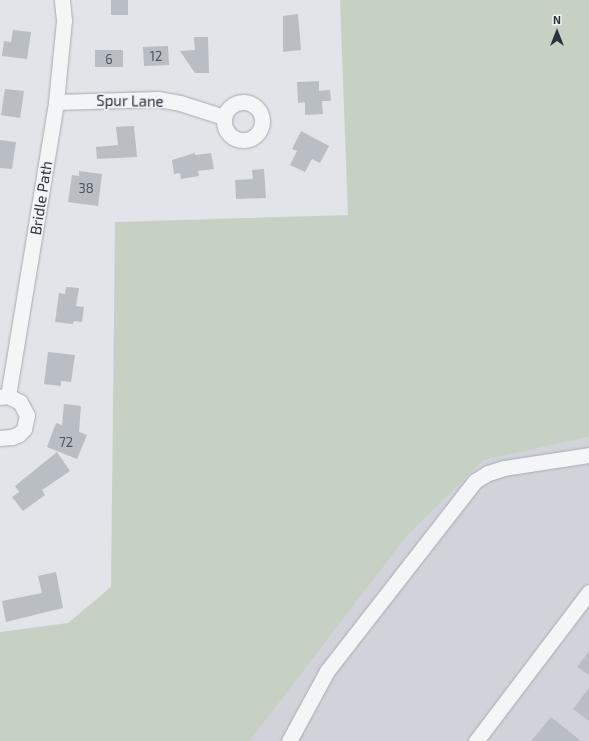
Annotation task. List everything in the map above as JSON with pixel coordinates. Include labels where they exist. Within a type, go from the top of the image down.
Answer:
[{"type":"street","name":"Bridle Path","points":[[0,438],[12,437],[19,434],[26,422],[24,408],[20,402],[4,396],[56,102],[64,20],[62,0]]},
{"type":"street","name":"Spur Lane","points":[[56,102],[158,99],[180,103],[224,117]]},
{"type":"street","points":[[289,741],[327,671],[475,481],[488,473],[504,468],[589,456]]},
{"type":"street","points":[[476,741],[589,592]]},
{"type":"shaded area","points":[[589,437],[589,741],[250,741],[407,536],[484,460]]},
{"type":"green space","points":[[340,0],[589,0],[589,437],[484,460],[407,536],[250,741],[0,741],[0,632],[68,623],[111,587],[115,222],[348,215]]},
{"type":"building","points":[[111,0],[128,0],[128,15],[111,15]]},
{"type":"building","points":[[298,14],[301,50],[283,52],[283,16]]},
{"type":"building","points":[[13,30],[31,32],[27,59],[2,56],[4,41],[11,42]]},
{"type":"building","points":[[194,37],[208,37],[209,73],[195,73],[180,51],[195,50]]},
{"type":"building","points":[[168,46],[169,65],[144,66],[143,47]]},
{"type":"building","points":[[95,50],[123,50],[123,67],[95,67]]},
{"type":"building","points":[[319,81],[319,91],[330,90],[331,101],[322,101],[323,114],[305,115],[305,102],[298,103],[297,82]]},
{"type":"building","points":[[5,89],[24,91],[20,118],[1,115]]},
{"type":"building","points":[[134,126],[137,157],[97,159],[96,147],[118,145],[116,127]]},
{"type":"building","points":[[301,131],[329,146],[320,163],[312,159],[305,172],[290,165],[297,151],[292,149]]},
{"type":"building","points":[[0,140],[16,142],[12,169],[0,168]]},
{"type":"building","points":[[194,153],[196,155],[211,153],[214,169],[198,171],[199,176],[181,179],[180,173],[174,174],[172,160]]},
{"type":"building","points":[[264,169],[266,198],[236,199],[235,180],[253,179],[252,170]]},
{"type":"building","points":[[79,171],[102,174],[98,206],[68,202],[72,175],[79,176]]},
{"type":"building","points":[[66,287],[79,288],[76,306],[84,307],[82,322],[74,321],[73,324],[55,322],[59,293],[65,294]]},
{"type":"building","points":[[48,352],[75,355],[71,382],[61,381],[61,386],[44,384]]},
{"type":"building","points":[[64,404],[81,406],[79,432],[87,435],[77,459],[47,447],[56,423],[62,425]]},
{"type":"building","points":[[57,452],[70,471],[42,490],[45,495],[23,511],[12,497],[19,492],[15,486]]},
{"type":"building","points":[[56,572],[63,608],[6,622],[2,601],[42,593],[38,576]]},
{"type":"building","points":[[589,651],[589,675],[577,667]]},
{"type":"building","points":[[589,688],[589,721],[573,709]]},
{"type":"building","points":[[551,717],[581,741],[531,741]]}]
